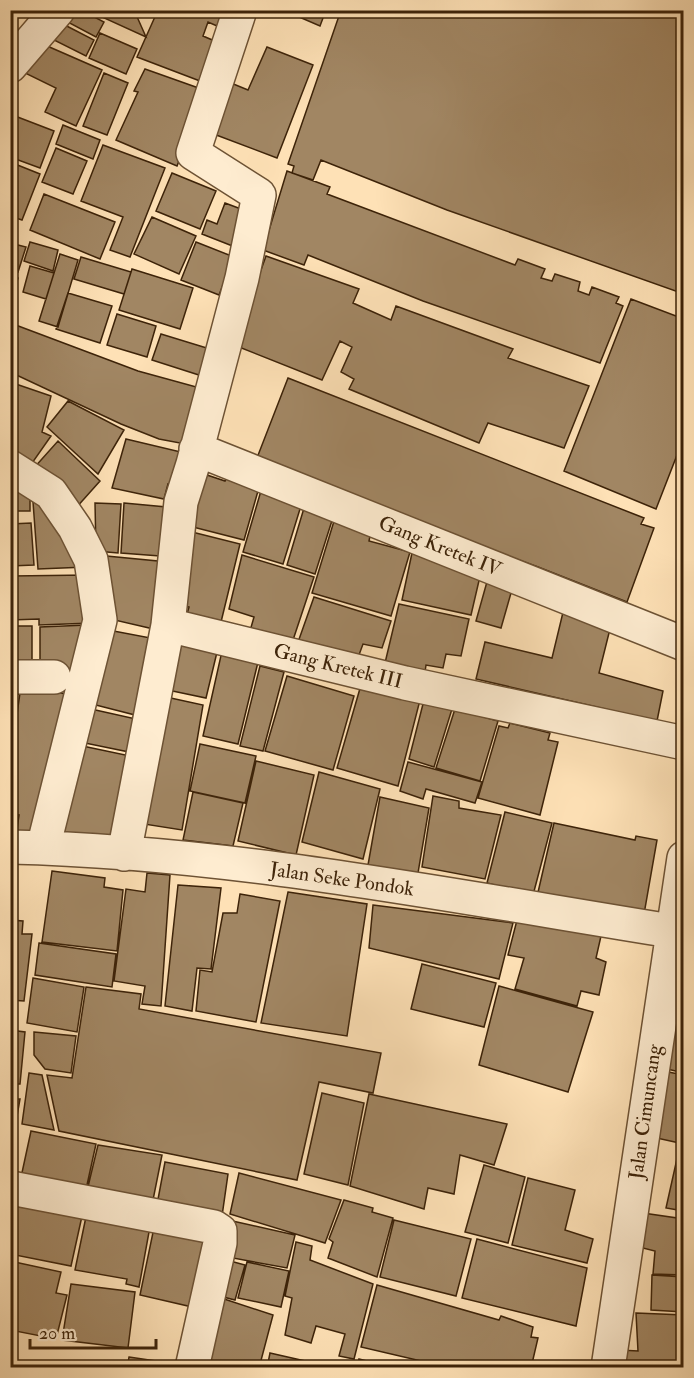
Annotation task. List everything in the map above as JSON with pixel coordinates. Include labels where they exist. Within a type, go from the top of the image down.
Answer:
[{"type":"street","points":[[10,66],[57,10]]},
{"type":"street","points":[[124,854],[168,626],[181,502],[242,278],[259,195],[194,153],[240,10]]},
{"type":"street","name":"Gang Kretek IV","points":[[196,449],[684,644]]},
{"type":"street","points":[[10,467],[51,493],[75,528],[91,560],[100,620],[43,848]]},
{"type":"street","name":"Gang Kretek III","points":[[168,626],[405,683],[684,743]]},
{"type":"street","points":[[10,677],[54,677]]},
{"type":"street","name":"Jalan Seke Pondok","points":[[10,847],[124,854],[310,872],[676,914]]},
{"type":"street","name":"Jalan Cimuncang","points":[[608,1368],[684,858]]},
{"type":"street","points":[[12,1183],[214,1227],[220,1231],[220,1243],[192,1368]]},
{"type":"building","points":[[10,10],[19,10],[10,23]]},
{"type":"building","points":[[66,10],[81,10],[104,22],[96,37],[62,19]]},
{"type":"building","points":[[106,10],[134,10],[146,37],[102,17]]},
{"type":"building","points":[[158,10],[223,10],[217,26],[208,22],[203,36],[217,42],[200,81],[137,57]]},
{"type":"building","points":[[283,10],[326,10],[320,26]]},
{"type":"building","points":[[341,10],[684,10],[684,294],[447,210],[321,160],[313,180],[292,173],[294,166],[288,164]]},
{"type":"building","points":[[57,21],[94,40],[86,56],[48,37]]},
{"type":"building","points":[[100,33],[137,49],[126,74],[89,58]]},
{"type":"building","points":[[38,42],[102,70],[76,126],[45,112],[56,88],[23,72]]},
{"type":"building","points":[[267,47],[313,65],[277,158],[211,133],[231,83],[248,90]]},
{"type":"building","points":[[145,69],[207,91],[177,166],[116,140],[138,92],[134,91]]},
{"type":"building","points":[[104,73],[128,83],[107,135],[83,126]]},
{"type":"building","points":[[10,103],[17,106],[10,121]]},
{"type":"building","points":[[15,116],[54,131],[40,168],[10,157],[10,127]]},
{"type":"building","points":[[63,125],[100,140],[93,159],[56,144]]},
{"type":"building","points":[[103,145],[165,168],[130,257],[110,250],[123,217],[81,201]]},
{"type":"building","points":[[56,148],[87,161],[73,194],[42,182]]},
{"type":"building","points":[[10,162],[40,174],[22,220],[10,216]]},
{"type":"building","points":[[287,171],[330,187],[327,194],[515,265],[518,259],[545,269],[541,278],[552,281],[555,274],[580,282],[578,291],[589,295],[592,287],[619,297],[616,303],[623,306],[600,363],[423,301],[308,255],[304,265],[263,250]]},
{"type":"building","points":[[172,173],[216,191],[200,229],[156,211]]},
{"type":"building","points":[[44,194],[115,222],[100,259],[30,230]]},
{"type":"building","points":[[225,203],[249,212],[235,247],[202,234],[207,220],[217,224]]},
{"type":"building","points":[[152,217],[196,236],[179,274],[134,254]]},
{"type":"building","points":[[30,242],[58,250],[53,271],[24,261]]},
{"type":"building","points":[[196,242],[234,257],[219,295],[181,280]]},
{"type":"building","points":[[10,243],[26,247],[18,272],[10,270]]},
{"type":"building","points":[[60,254],[78,260],[58,327],[39,321]]},
{"type":"building","points":[[266,256],[359,289],[353,303],[391,320],[396,306],[513,349],[508,358],[589,386],[564,448],[488,423],[479,443],[349,389],[354,379],[341,372],[352,347],[340,341],[322,380],[234,345]]},
{"type":"building","points":[[81,257],[131,272],[124,294],[74,279]]},
{"type":"building","points":[[30,266],[54,273],[46,299],[23,292]]},
{"type":"building","points":[[132,269],[193,288],[180,329],[119,310]]},
{"type":"building","points":[[10,276],[18,278],[14,292],[10,291]]},
{"type":"building","points":[[68,293],[112,306],[100,343],[56,329]]},
{"type":"building","points":[[631,299],[684,319],[684,437],[656,509],[564,471]]},
{"type":"building","points":[[117,314],[156,326],[147,357],[107,345]]},
{"type":"building","points":[[13,324],[138,371],[200,388],[185,444],[159,439],[121,424],[10,372],[10,354],[14,347],[10,346],[10,330]]},
{"type":"building","points":[[161,334],[210,349],[202,376],[152,360]]},
{"type":"building","points":[[288,378],[644,518],[641,524],[654,528],[627,602],[255,463]]},
{"type":"building","points":[[10,382],[51,396],[42,432],[51,436],[30,466],[10,451]]},
{"type":"building","points":[[68,401],[124,430],[98,474],[47,427]]},
{"type":"building","points":[[126,439],[185,453],[177,486],[168,484],[164,499],[112,488]]},
{"type":"building","points":[[58,441],[100,481],[75,509],[33,469]]},
{"type":"building","points":[[231,467],[262,477],[244,540],[185,525],[198,472],[225,481]]},
{"type":"building","points":[[10,480],[30,493],[30,511],[10,511]]},
{"type":"building","points":[[263,484],[304,496],[283,564],[243,552]]},
{"type":"building","points":[[49,497],[86,567],[38,569],[33,502]]},
{"type":"building","points":[[307,498],[336,508],[315,574],[287,565]]},
{"type":"building","points":[[95,503],[121,504],[118,553],[96,551]]},
{"type":"building","points":[[124,503],[177,508],[173,557],[121,553]]},
{"type":"building","points":[[338,508],[371,531],[369,541],[410,552],[391,616],[312,593]]},
{"type":"building","points":[[31,523],[34,565],[10,566],[10,524]]},
{"type":"building","points":[[184,530],[240,544],[221,622],[187,614],[189,607],[177,604]]},
{"type":"building","points":[[412,553],[481,572],[471,615],[402,600]]},
{"type":"building","points":[[96,555],[168,562],[158,630],[110,619]]},
{"type":"building","points":[[242,555],[314,577],[292,643],[250,631],[254,617],[229,609]]},
{"type":"building","points":[[10,569],[11,576],[88,575],[92,623],[39,625],[39,619],[10,620]]},
{"type":"building","points":[[490,571],[515,579],[501,628],[476,621]]},
{"type":"building","points":[[314,597],[391,621],[382,648],[363,644],[356,663],[297,645]]},
{"type":"building","points":[[399,604],[469,619],[461,656],[446,654],[443,668],[426,665],[425,672],[385,663]]},
{"type":"building","points":[[565,604],[612,621],[599,673],[663,691],[657,721],[476,679],[485,642],[552,658]]},
{"type":"building","points":[[87,625],[76,677],[40,668],[40,627]]},
{"type":"building","points":[[10,626],[32,626],[32,670],[10,672]]},
{"type":"building","points":[[103,629],[156,639],[139,716],[84,702]]},
{"type":"building","points":[[169,637],[218,648],[206,698],[158,688]]},
{"type":"building","points":[[222,651],[259,658],[238,744],[203,736]]},
{"type":"building","points":[[260,666],[284,672],[263,751],[240,746]]},
{"type":"building","points":[[287,676],[354,696],[333,770],[265,751]]},
{"type":"building","points":[[361,685],[420,700],[398,786],[337,768]]},
{"type":"building","points":[[21,686],[72,695],[40,839],[16,837],[19,815],[10,814],[10,763]]},
{"type":"building","points":[[157,695],[203,705],[182,830],[131,822]]},
{"type":"building","points":[[424,700],[452,709],[434,767],[409,759]]},
{"type":"building","points":[[82,707],[145,721],[139,754],[75,741]]},
{"type":"building","points":[[455,709],[498,721],[480,781],[436,768]]},
{"type":"building","points":[[510,723],[550,733],[548,740],[558,742],[540,815],[478,798],[499,726],[508,728]]},
{"type":"building","points":[[73,744],[135,757],[120,845],[51,836]]},
{"type":"building","points":[[200,744],[256,756],[245,803],[190,791]]},
{"type":"building","points":[[256,761],[314,775],[296,855],[238,841]]},
{"type":"building","points":[[408,762],[482,782],[475,803],[426,789],[423,799],[400,791]]},
{"type":"building","points":[[319,772],[380,789],[363,859],[302,842]]},
{"type":"building","points":[[193,792],[243,803],[233,846],[183,840]]},
{"type":"building","points":[[433,796],[459,801],[459,808],[501,815],[485,879],[422,867]]},
{"type":"building","points":[[380,797],[429,808],[418,873],[368,865]]},
{"type":"building","points":[[505,812],[552,823],[533,895],[487,883]]},
{"type":"building","points":[[554,823],[635,840],[636,836],[657,840],[643,920],[536,901]]},
{"type":"building","points":[[52,871],[105,878],[104,887],[123,890],[117,951],[42,942]]},
{"type":"building","points":[[147,873],[170,875],[161,1006],[142,1004],[145,986],[114,981],[126,889],[145,892]]},
{"type":"building","points":[[178,885],[221,888],[211,969],[197,968],[192,1011],[165,1006]]},
{"type":"building","points":[[288,892],[367,904],[347,1036],[261,1023]]},
{"type":"building","points":[[240,894],[280,901],[256,1022],[196,1011],[200,970],[212,972],[223,913],[237,913]]},
{"type":"building","points":[[373,905],[513,923],[499,979],[369,948]]},
{"type":"building","points":[[10,920],[23,921],[22,934],[32,934],[24,1001],[10,1000]]},
{"type":"building","points":[[517,920],[601,936],[596,958],[606,962],[599,995],[581,991],[577,1006],[515,989],[524,958],[508,955]]},
{"type":"building","points":[[39,943],[116,954],[112,987],[35,975]]},
{"type":"building","points":[[422,964],[496,983],[484,1027],[411,1009]]},
{"type":"building","points":[[33,978],[84,987],[77,1032],[27,1023]]},
{"type":"building","points":[[684,978],[684,1015],[677,1013]]},
{"type":"building","points":[[499,986],[593,1012],[568,1092],[479,1065]]},
{"type":"building","points":[[86,987],[141,994],[139,1009],[381,1053],[373,1093],[319,1082],[297,1180],[59,1131],[47,1075],[72,1078]]},
{"type":"building","points":[[10,1030],[25,1032],[20,1084],[10,1084]]},
{"type":"building","points":[[674,1030],[684,1032],[684,1073],[667,1069]]},
{"type":"building","points":[[34,1032],[76,1036],[71,1073],[45,1069],[34,1055]]},
{"type":"building","points":[[663,1071],[684,1075],[684,1144],[652,1137]]},
{"type":"building","points":[[29,1073],[42,1075],[54,1130],[22,1124]]},
{"type":"building","points":[[322,1093],[364,1103],[348,1185],[304,1174]]},
{"type":"building","points":[[369,1094],[507,1124],[494,1165],[460,1155],[454,1194],[428,1188],[424,1209],[350,1186]]},
{"type":"building","points":[[10,1099],[20,1099],[14,1133],[10,1135]]},
{"type":"building","points":[[31,1131],[96,1144],[85,1194],[20,1182]]},
{"type":"building","points":[[98,1145],[162,1155],[152,1205],[86,1195]]},
{"type":"building","points":[[678,1154],[684,1155],[684,1211],[666,1208]]},
{"type":"building","points":[[165,1162],[228,1174],[221,1223],[156,1210]]},
{"type":"building","points":[[484,1165],[525,1177],[508,1243],[465,1232]]},
{"type":"building","points":[[239,1173],[341,1200],[325,1243],[230,1214]]},
{"type":"building","points":[[528,1178],[575,1190],[565,1230],[593,1239],[587,1263],[512,1245]]},
{"type":"building","points":[[20,1196],[84,1207],[71,1266],[10,1254],[10,1234]]},
{"type":"building","points":[[344,1200],[373,1208],[372,1212],[393,1218],[377,1277],[328,1258],[333,1242],[329,1239]]},
{"type":"building","points":[[88,1207],[151,1221],[139,1287],[126,1284],[127,1279],[75,1270]]},
{"type":"building","points":[[636,1212],[684,1219],[684,1275],[653,1274],[655,1251],[631,1245]]},
{"type":"building","points":[[156,1218],[219,1236],[201,1309],[140,1295]]},
{"type":"building","points":[[228,1220],[295,1235],[287,1268],[222,1256]]},
{"type":"building","points":[[394,1220],[471,1239],[456,1296],[380,1277]]},
{"type":"building","points":[[477,1239],[587,1268],[576,1326],[462,1298]]},
{"type":"building","points":[[296,1242],[312,1246],[310,1260],[373,1284],[354,1359],[339,1356],[345,1334],[316,1326],[311,1343],[285,1335],[292,1298],[285,1296]]},
{"type":"building","points":[[219,1258],[245,1265],[235,1300],[208,1293]]},
{"type":"building","points":[[10,1261],[61,1272],[56,1293],[67,1295],[56,1339],[10,1330]]},
{"type":"building","points":[[247,1262],[289,1271],[281,1307],[238,1298]]},
{"type":"building","points":[[652,1275],[684,1277],[684,1312],[651,1310]]},
{"type":"building","points":[[71,1284],[135,1292],[128,1348],[62,1340]]},
{"type":"building","points":[[377,1285],[499,1320],[501,1316],[533,1327],[531,1337],[538,1338],[531,1368],[451,1368],[361,1347]]},
{"type":"building","points":[[212,1295],[273,1315],[259,1368],[226,1368],[195,1361]]},
{"type":"building","points":[[636,1313],[684,1315],[684,1368],[619,1368],[620,1350],[638,1351]]},
{"type":"building","points":[[270,1353],[336,1368],[267,1368]]},
{"type":"building","points":[[129,1357],[183,1365],[127,1368]]},
{"type":"building","points":[[359,1359],[394,1368],[357,1368]]}]
